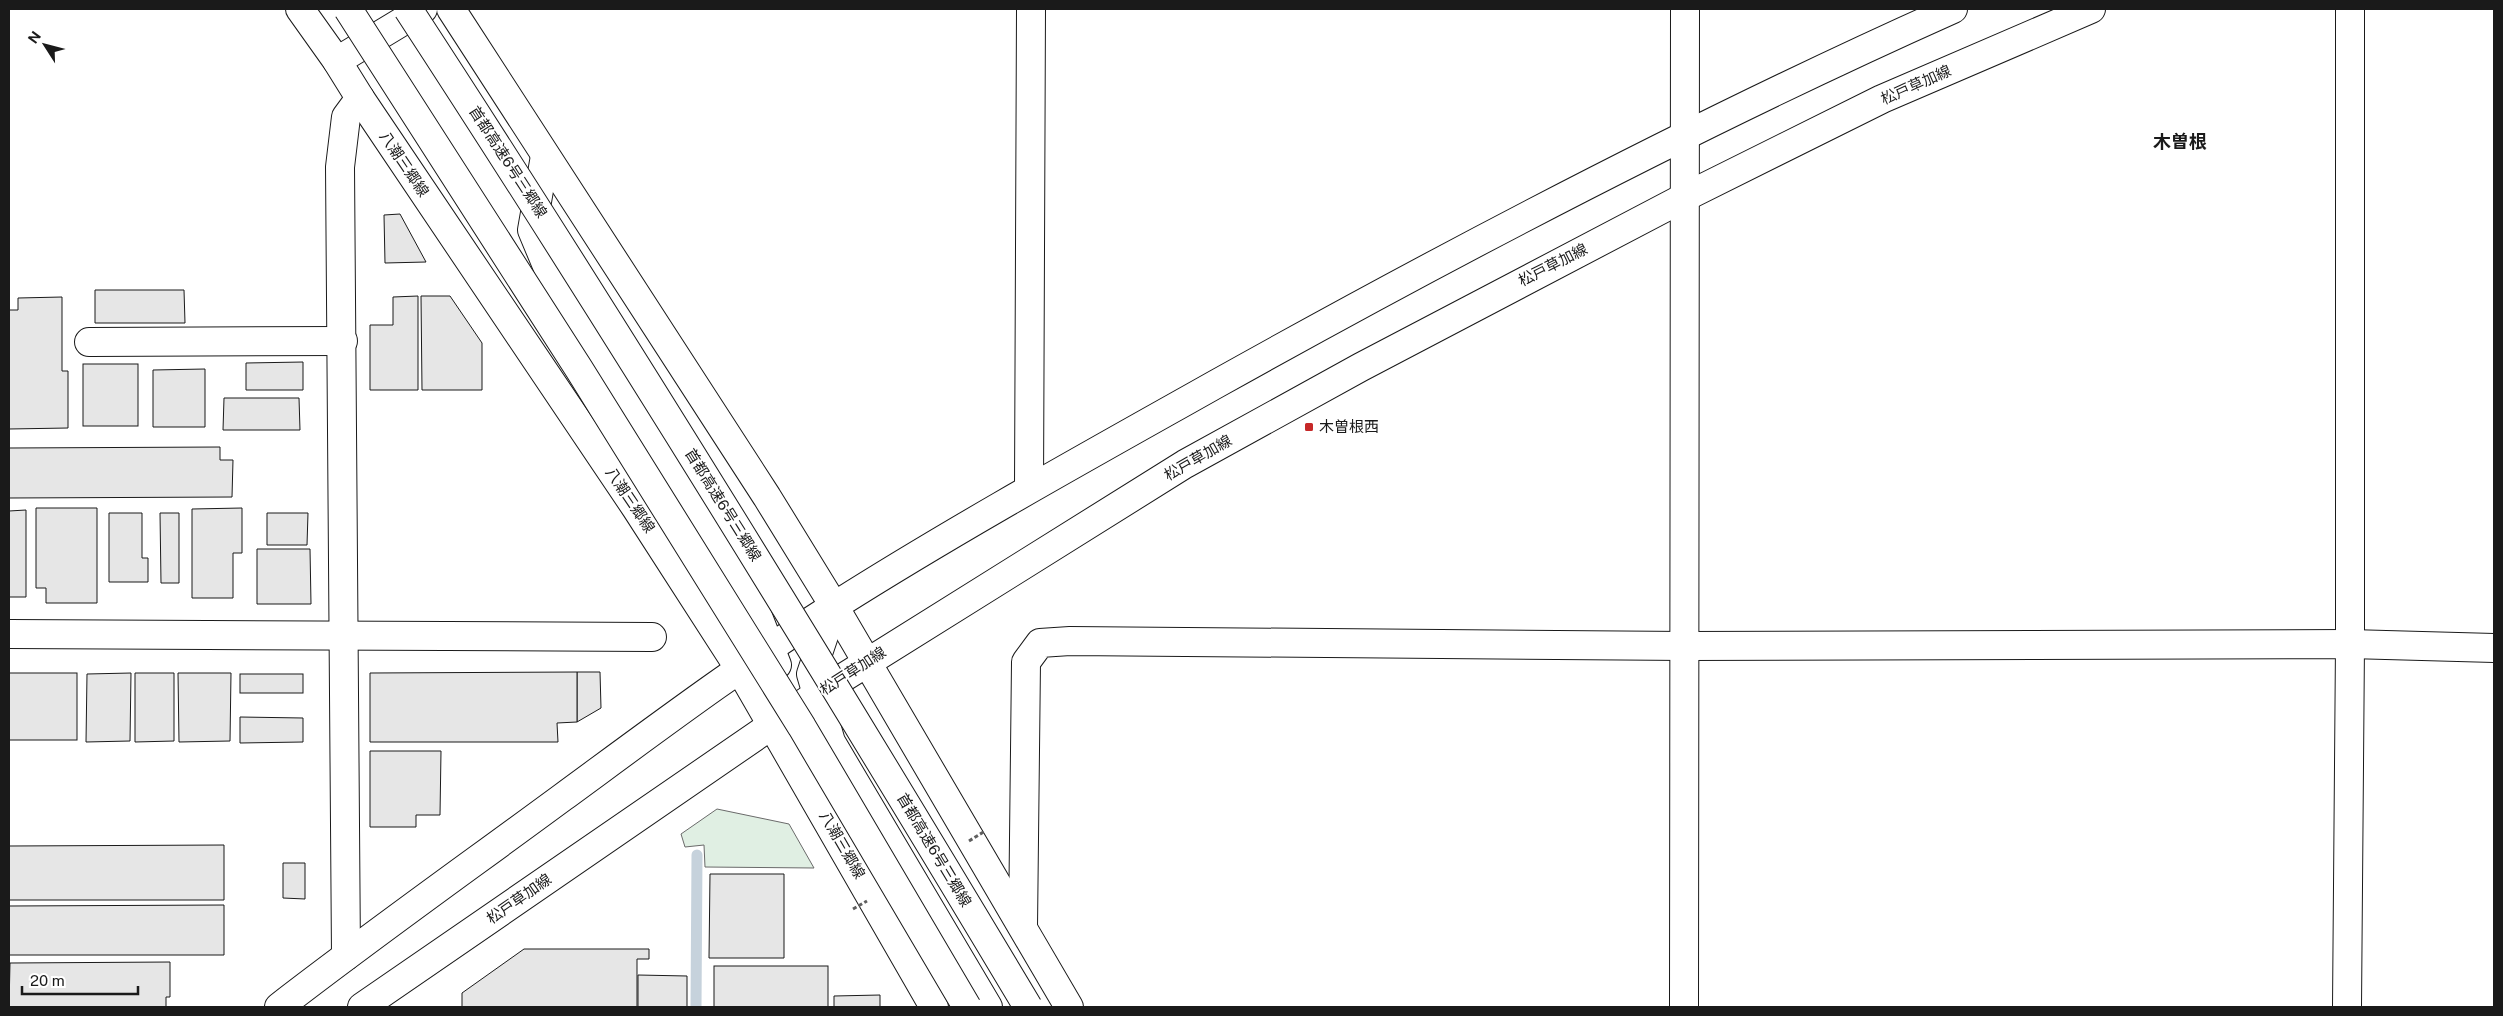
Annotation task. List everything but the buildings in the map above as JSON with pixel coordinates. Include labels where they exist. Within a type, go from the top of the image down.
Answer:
[{"type":"main road","name":"八潮三郷線","points":[[300,9],[338,61],[360,98],[636,508],[740,668],[934,1007]]},
{"type":"main road","points":[[348,9],[579,369],[792,710],[967,1007]]},
{"type":"main road","name":"首都高速6号三郷線","points":[[408,9],[561,244],[846,702],[1028,1007]]},
{"type":"main road","points":[[338,61],[423,9]]},
{"type":"main road","points":[[451,9],[766,497],[834,606],[1069,1007]]},
{"type":"main road","points":[[1029,488],[1031,9]]},
{"type":"main road","points":[[1684,1007],[1686,9]]},
{"type":"main road","points":[[279,1007],[740,668],[834,606],[1029,488],[1355,306],[1538,210],[1829,64],[1953,9]]},
{"type":"main road","name":"松戸草加線","points":[[362,1007],[773,723],[866,662],[1185,464],[1361,366],[1687,196],[1882,100],[2091,9]]},
{"type":"main road","points":[[2347,1007],[2350,644],[2350,9]]},
{"type":"main road","points":[[346,956],[340,167],[346,117],[360,98]]},
{"type":"main road","points":[[545,156],[532,230],[558,290],[748,591],[777,665],[773,723]]},
{"type":"main road","points":[[89,342],[342,341]]},
{"type":"main road","points":[[834,606],[811,674],[830,742],[988,1007]]},
{"type":"main road","points":[[9,634],[652,637]]},
{"type":"main road","points":[[1023,927],[1026,662],[1040,643],[1070,641],[1686,646],[2350,644],[2494,648]]},
{"type":"green space","points":[[717,809],[789,824],[814,868],[705,867],[704,845],[685,847],[681,834]]},
{"type":"waterway","points":[[696,1007],[697,855]]},
{"type":"place","name":"木曽根西","points":[[1309,427]]},
{"type":"district","name":"木曽根","points":[[2180,142]]}]
